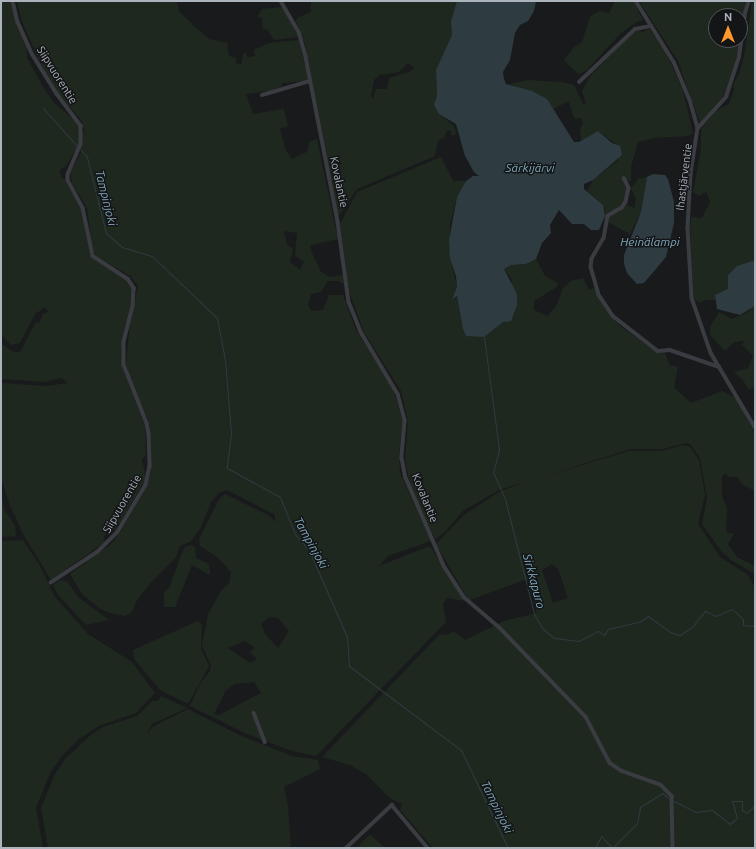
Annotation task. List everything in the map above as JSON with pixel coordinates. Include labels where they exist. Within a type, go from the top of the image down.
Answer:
[{"type":"street","name":"Siipvuorentie","points":[[13,1],[18,22],[37,62],[56,94],[81,126],[83,135],[68,174],[68,180],[83,208],[93,256],[128,279],[134,288],[133,306],[124,341],[124,365],[147,423],[149,434],[150,466],[146,485],[118,532],[98,552],[50,583]]},
{"type":"street","name":"Kovalantie","points":[[281,1],[303,42],[338,222],[349,302],[361,332],[398,394],[405,421],[402,458],[406,478],[444,566],[464,597],[500,628],[586,717],[610,763],[622,772],[661,785],[672,796],[673,848]]},
{"type":"street","name":"Ihastjärventie","points":[[636,1],[674,62],[690,100],[698,128],[691,174],[688,256],[692,298],[711,353],[755,427]]},
{"type":"street","points":[[698,128],[726,97],[739,57],[745,13],[750,1]]},
{"type":"street","points":[[579,82],[635,29],[651,26]]},
{"type":"street","points":[[262,95],[310,82]]},
{"type":"street","points":[[624,178],[628,188],[626,202],[622,208],[608,216],[604,238],[592,259],[591,267],[599,295],[613,316],[658,351],[670,350],[720,368]]},
{"type":"street","points":[[254,713],[265,742]]},
{"type":"street","points":[[346,848],[392,805],[428,848]]},
{"type":"shaded area","points":[[1,1],[11,1],[27,47],[27,58],[45,90],[54,103],[77,122],[86,135],[81,120],[60,96],[42,67],[21,19],[17,1],[177,1],[179,11],[193,25],[209,39],[227,43],[229,56],[236,58],[236,63],[241,64],[243,54],[246,53],[247,57],[255,56],[254,50],[269,43],[299,40],[309,81],[282,83],[282,86],[272,90],[246,94],[253,114],[284,109],[288,126],[280,129],[286,151],[292,159],[307,152],[310,141],[317,139],[338,239],[311,245],[310,248],[321,272],[330,277],[343,275],[344,284],[338,281],[328,281],[321,292],[311,294],[308,305],[311,311],[323,310],[329,295],[343,295],[356,330],[391,385],[403,422],[399,451],[400,473],[431,541],[388,556],[379,566],[430,546],[464,601],[447,598],[443,603],[446,622],[316,756],[292,751],[247,734],[190,706],[200,684],[210,671],[211,666],[202,645],[208,614],[222,589],[229,584],[231,572],[217,557],[200,546],[199,539],[219,499],[225,494],[270,516],[275,522],[275,515],[227,490],[219,493],[211,502],[201,527],[191,541],[180,546],[176,557],[153,580],[138,598],[132,612],[125,616],[109,613],[99,608],[82,594],[70,574],[110,545],[119,534],[147,486],[151,468],[148,419],[132,386],[126,364],[130,322],[138,286],[130,276],[96,256],[92,247],[87,208],[73,185],[70,173],[81,152],[78,146],[66,166],[60,170],[61,177],[66,180],[82,212],[91,257],[128,280],[133,288],[134,293],[122,339],[122,366],[145,425],[146,455],[142,459],[146,478],[116,530],[108,531],[104,536],[105,542],[51,580],[23,534],[9,503],[1,477],[1,383],[46,386],[68,383],[61,378],[44,382],[1,379],[1,343],[13,352],[20,352],[36,322],[39,323],[43,314],[48,312],[45,307],[35,314],[20,343],[11,345],[1,335]],"holes":[[[284,231],[297,233],[295,256],[304,262],[300,270],[290,262],[293,249],[287,245]],[[270,617],[278,618],[289,631],[278,648],[265,634],[261,624]],[[245,641],[255,648],[250,652],[257,659],[250,663],[228,648]],[[254,682],[261,693],[219,715],[214,714],[226,690],[235,684]]]},
{"type":"shaded area","points":[[311,1],[457,1],[451,21],[452,35],[436,70],[437,95],[435,100],[439,114],[454,126],[456,134],[452,136],[451,131],[447,130],[444,138],[438,141],[435,156],[357,189],[338,217],[305,44],[296,21],[297,18],[311,12]],"holes":[[[408,63],[414,68],[409,72],[389,78],[387,89],[376,89],[373,99],[371,95],[374,80],[380,75],[399,72]]]},
{"type":"shaded area","points":[[615,1],[633,1],[643,20],[636,22],[620,34],[586,71],[578,74],[564,60],[573,48],[582,42],[590,17],[599,11],[609,13]]},
{"type":"shaded area","points":[[639,1],[746,1],[745,8],[708,8],[708,48],[740,48],[725,94],[700,123],[678,61]]},
{"type":"shaded area","points":[[752,1],[755,1],[755,260],[737,266],[728,275],[728,289],[725,292],[715,295],[715,300],[706,300],[698,303],[694,297],[690,227],[691,217],[702,218],[710,202],[706,192],[699,196],[693,192],[701,149],[701,129],[716,111],[729,104],[734,90],[733,85],[740,72],[745,48],[748,48],[748,30]]},
{"type":"shaded area","points":[[281,7],[285,9],[298,37],[274,40],[267,29],[263,29],[262,18],[257,17],[262,9]]},
{"type":"shaded area","points":[[649,29],[662,44],[683,90],[693,133],[688,136],[654,138],[638,142],[631,167],[631,181],[627,181],[623,173],[628,189],[623,203],[634,208],[636,199],[631,189],[638,179],[647,177],[641,212],[630,234],[608,222],[603,205],[587,191],[593,180],[618,160],[616,144],[598,131],[581,141],[580,128],[583,124],[581,118],[574,119],[569,101],[553,109],[547,99],[509,84],[528,80],[562,82],[574,85],[584,106],[586,102],[582,91],[590,76],[629,36],[639,30],[642,32]]},
{"type":"shaded area","points":[[441,157],[453,181],[466,181],[457,197],[450,224],[450,259],[457,287],[452,298],[457,296],[463,329],[484,337],[503,322],[512,279],[504,269],[511,265],[526,264],[536,259],[545,276],[558,283],[557,287],[534,301],[534,310],[548,316],[557,304],[563,288],[571,281],[583,278],[589,290],[594,288],[607,311],[620,326],[657,352],[664,351],[670,365],[678,367],[674,387],[691,403],[722,391],[737,398],[755,433],[755,491],[743,485],[737,477],[728,477],[726,473],[722,476],[722,496],[727,508],[726,532],[734,534],[728,544],[737,557],[755,566],[755,574],[731,560],[722,552],[702,524],[707,498],[700,458],[691,445],[686,443],[663,449],[631,449],[499,490],[463,511],[445,532],[435,539],[418,508],[410,484],[405,460],[408,421],[401,391],[364,332],[349,292],[340,224],[357,192]]},
{"type":"shaded area","points":[[755,305],[755,387],[749,390],[743,380],[734,372],[748,368],[753,356],[742,345],[744,341],[734,342],[725,351],[710,335],[710,327],[719,312],[732,319],[748,312]]},
{"type":"shaded area","points":[[684,445],[690,447],[699,460],[705,495],[698,524],[720,557],[748,575],[755,587],[755,848],[433,848],[400,810],[402,804],[390,798],[367,775],[350,765],[322,757],[439,635],[449,634],[454,631],[465,640],[504,621],[537,613],[527,579],[470,600],[436,544],[464,515],[499,492],[524,482],[629,451],[661,451]],"holes":[[[552,564],[558,569],[568,598],[553,603],[542,570]]]},
{"type":"shaded area","points":[[1,493],[5,511],[15,525],[16,536],[1,537]]},
{"type":"shaded area","points":[[23,540],[39,564],[55,597],[88,634],[132,662],[155,693],[136,713],[99,726],[79,739],[61,757],[50,773],[36,808],[43,848],[1,848],[1,541]]},
{"type":"shaded area","points":[[191,545],[195,547],[196,558],[209,564],[210,575],[192,565],[175,607],[164,607],[164,593],[170,586],[185,547]]},
{"type":"shaded area","points":[[60,580],[68,582],[78,597],[109,620],[86,625],[58,595],[53,585]]},
{"type":"shaded area","points":[[198,621],[202,625],[201,649],[209,666],[188,704],[161,691],[134,659],[133,650]]},
{"type":"shaded area","points":[[161,696],[187,708],[152,724],[147,733],[154,726],[188,709],[239,735],[292,756],[318,760],[320,769],[284,787],[288,805],[291,848],[48,848],[41,808],[55,774],[65,759],[92,734],[103,727],[137,716],[152,701],[158,701]]},
{"type":"shaded area","points":[[370,834],[385,848],[357,848]]},
{"type":"water","name":"Särkijärvi","points":[[457,1],[536,1],[534,11],[528,21],[520,25],[515,33],[510,60],[503,72],[506,84],[532,91],[547,99],[574,142],[579,142],[598,131],[612,143],[620,146],[622,155],[593,180],[584,184],[584,189],[603,205],[605,216],[599,230],[591,230],[584,224],[572,224],[559,210],[550,225],[551,233],[542,243],[536,259],[526,264],[511,265],[504,269],[517,294],[517,305],[511,321],[503,322],[484,337],[466,336],[463,329],[457,296],[452,299],[457,287],[456,276],[450,259],[449,240],[457,197],[466,181],[473,176],[479,176],[474,172],[465,156],[456,124],[439,114],[434,105],[437,95],[436,70],[452,35],[451,21]]},
{"type":"water","name":"Heinälampi","points":[[653,174],[665,175],[668,179],[674,202],[674,223],[666,257],[644,283],[637,284],[627,273],[624,264],[624,255],[641,212],[647,177]]},
{"type":"water","points":[[755,260],[755,306],[740,315],[717,309],[715,295],[728,289],[728,275],[737,266]]},
{"type":"waterway","name":"Tampinjoki","points":[[43,108],[77,146]]},
{"type":"waterway","name":"Tampinjoki","points":[[81,150],[87,157],[106,233],[122,247],[152,256],[217,318],[225,360],[231,433],[227,468],[280,497],[295,534],[309,550],[347,637],[349,666],[461,750],[508,848]]},
{"type":"waterway","name":"Sirkkapuro","points":[[484,337],[499,450],[493,472],[505,499],[534,614],[543,629],[554,638],[579,641],[598,631],[604,635],[608,629],[639,622],[648,616],[670,632],[680,635],[692,627],[705,611],[716,616],[732,609],[743,619],[743,625],[755,626]]},
{"type":"waterway","points":[[612,848],[637,823],[640,807],[662,793],[671,800]]},
{"type":"waterway","points":[[674,801],[696,812],[712,810],[730,824],[737,818],[732,801],[742,801],[742,810],[747,813],[755,805]]},
{"type":"waterway","name":"Tampinjoki","points":[[595,848],[601,836],[612,848]]}]
